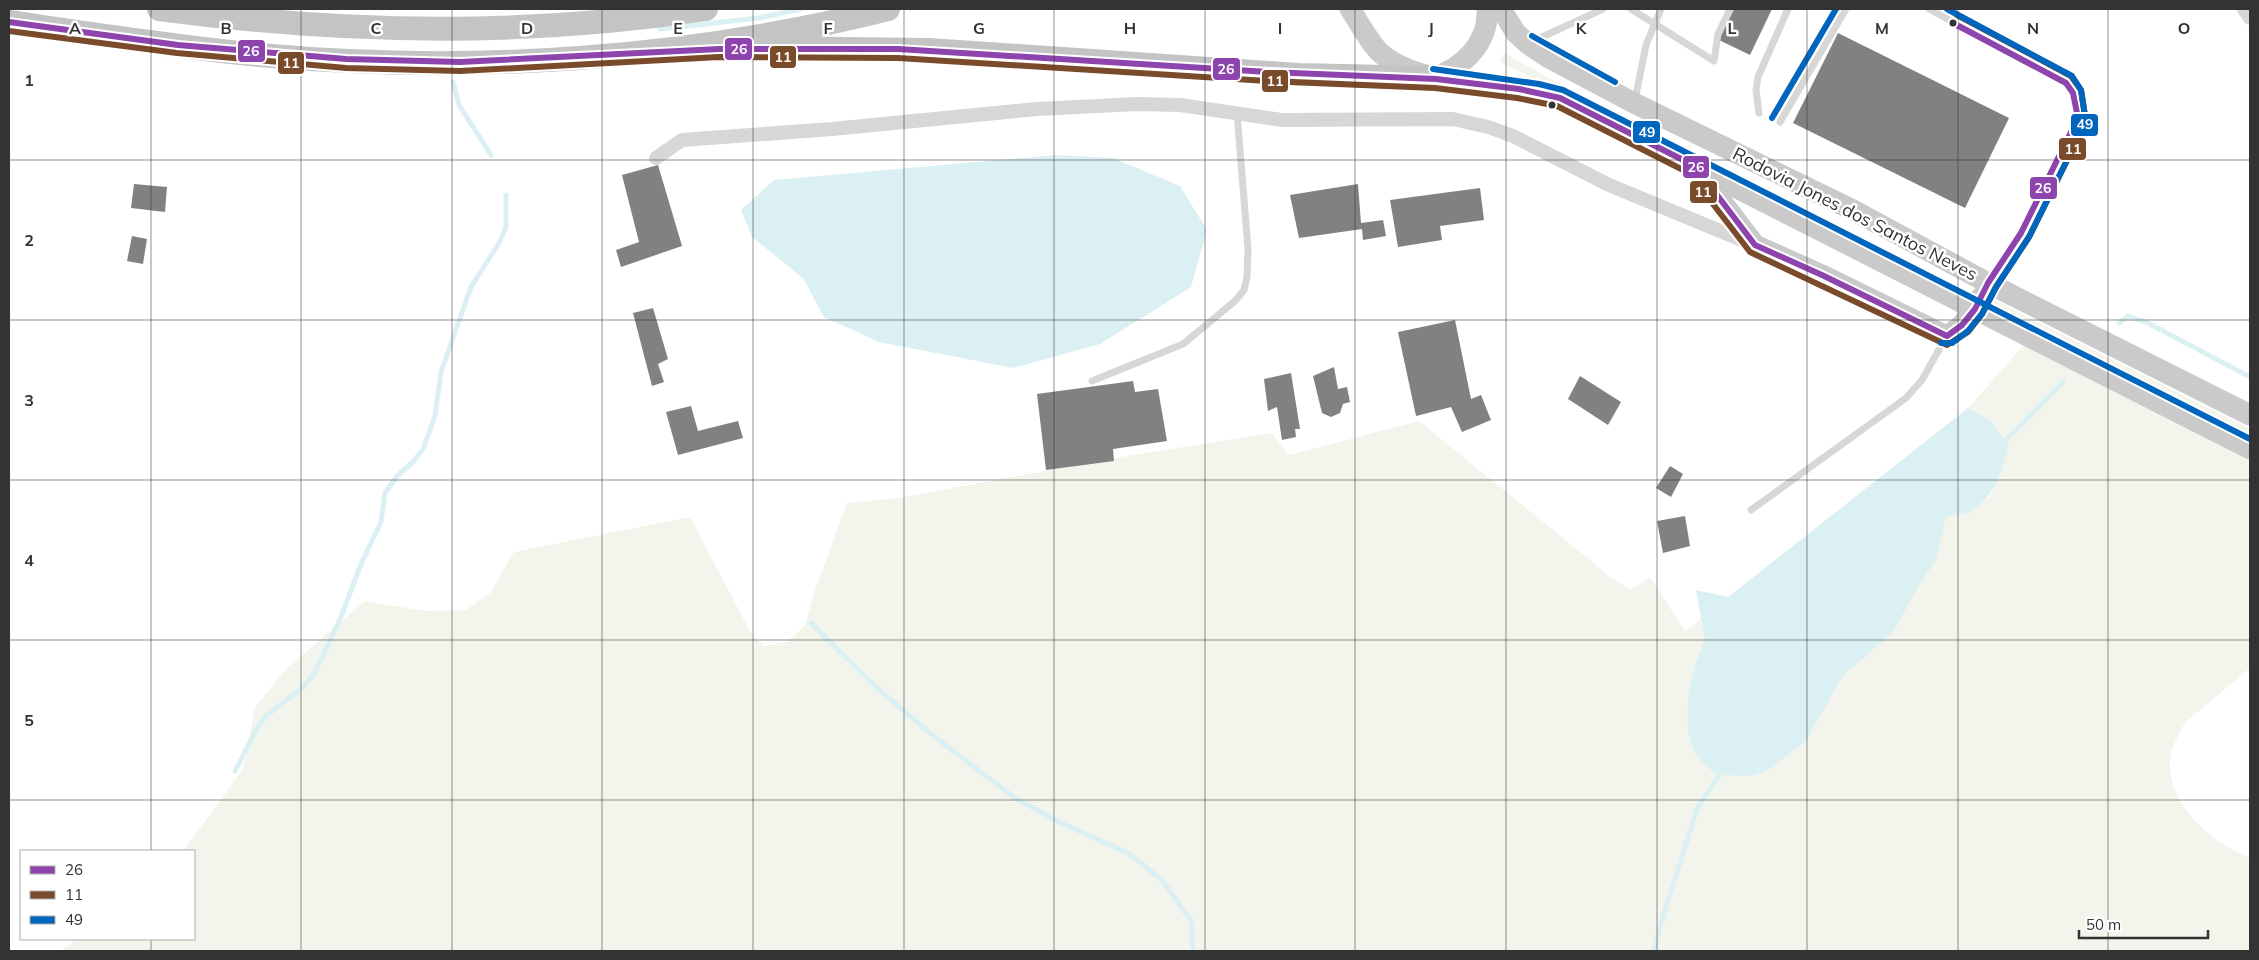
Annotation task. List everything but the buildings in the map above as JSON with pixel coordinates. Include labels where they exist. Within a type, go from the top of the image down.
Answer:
[{"type":"highway","points":[[159,9],[256,20],[332,25],[460,27],[582,23],[706,9]]},
{"type":"highway","points":[[636,53],[760,35],[888,9]]},
{"type":"highway","points":[[9,22],[194,48],[330,59],[460,62],[777,48],[910,50],[1298,75],[1432,78]]},
{"type":"main road","name":"Rodovia Jones dos Santos Neves","points":[[1350,9],[1382,55],[1401,66],[1432,78],[1538,93],[1560,98],[2250,449]]},
{"type":"main road","points":[[1432,78],[1448,73],[1468,58],[1482,40],[1488,20],[1487,9]]},
{"type":"main road","name":"Rodovia Jones dos Santos Neves","points":[[1501,9],[1516,33],[1528,44],[1634,103],[1853,210],[1988,283],[2250,415]]},
{"type":"main road","points":[[1695,166],[1755,245],[1822,275],[1947,336],[1962,325],[1975,309],[1988,283]]},
{"type":"street","points":[[2244,9],[2250,18]]},
{"type":"street","points":[[656,158],[682,140],[832,129],[1037,109],[1146,104],[1206,107],[1282,120],[1453,119],[1473,122],[1513,136],[1609,185],[1755,245]]},
{"type":"lane","points":[[1528,44],[1603,9]]},
{"type":"lane","points":[[1631,9],[1714,61],[1718,34],[1730,9]]},
{"type":"lane","points":[[1634,103],[1646,45],[1661,9]]},
{"type":"lane","points":[[1759,113],[1756,90],[1758,78],[1788,9]]},
{"type":"lane","points":[[1780,122],[1846,9]]},
{"type":"lane","points":[[1930,9],[2066,83],[2073,93],[2077,106],[2078,118],[2052,173],[2021,233],[1988,283]]},
{"type":"lane","points":[[1092,381],[1183,344],[1235,301],[1244,290],[1247,277],[1248,249],[1237,113]]},
{"type":"lane","points":[[1751,510],[1906,398],[1922,380],[1947,336]]},
{"type":"shaded area","points":[[1504,53],[1967,293],[1962,302],[1546,84],[1499,62]]},
{"type":"shaded area","points":[[1055,155],[1113,158],[1180,186],[1207,230],[1191,287],[1100,344],[1013,368],[879,342],[824,317],[803,278],[752,237],[741,210],[774,180]]},
{"type":"shaded area","points":[[1990,298],[2250,429],[2250,440],[1984,308]]},
{"type":"shaded area","points":[[2024,345],[2250,461],[2250,668],[2186,722],[2175,742],[2170,761],[2171,779],[2188,813],[2217,840],[2250,857],[2250,951],[60,951],[75,940],[195,940],[195,850],[184,850],[243,769],[255,707],[286,669],[365,601],[426,611],[466,610],[490,593],[514,552],[690,517],[752,635],[764,646],[787,642],[805,625],[814,593],[847,503],[898,498],[1127,456],[1272,433],[1289,455],[1419,421],[1612,578],[1631,589],[1650,577],[1685,631],[1701,619],[1705,641],[1696,660],[1690,690],[1687,721],[1751,776],[1767,771],[1806,741],[1842,676],[1894,631],[1915,592],[1936,560],[1946,516],[1972,511],[1990,496],[1998,478],[1989,419],[1968,408]]},
{"type":"shaded area","points":[[1968,408],[1989,419],[2008,445],[2001,472],[1992,490],[1981,504],[1970,512],[1946,517],[1936,560],[1915,592],[1894,631],[1842,677],[1806,741],[1767,771],[1751,776],[1717,775],[1695,752],[1688,732],[1689,691],[1696,663],[1705,641],[1696,590],[1728,597]]},
{"type":"waterway","points":[[660,29],[759,18],[801,9]]},
{"type":"waterway","points":[[453,82],[459,105],[491,155]]},
{"type":"waterway","points":[[235,771],[255,732],[266,716],[302,688],[314,674],[341,617],[361,564],[381,522],[385,493],[397,476],[413,462],[423,449],[435,416],[441,372],[471,287],[499,243],[506,227],[506,195]]},
{"type":"waterway","points":[[2119,323],[2128,316],[2148,323],[2250,377]]},
{"type":"waterway","points":[[2001,445],[2063,382]]},
{"type":"waterway","points":[[811,623],[877,688],[931,734],[1015,798],[1057,821],[1128,853],[1162,880],[1191,921],[1193,951]]},
{"type":"waterway","points":[[1654,951],[1697,809],[1722,771]]},
{"type":"transit line","name":"49","points":[[1772,118],[1836,9]]},
{"type":"transit line","name":"49","points":[[1941,343],[1952,343],[1968,331],[1982,314],[1996,287],[2029,237],[2086,122],[2081,90],[2072,76],[1947,9]]},
{"type":"transit line","name":"11","points":[[9,31],[177,53],[346,68],[460,71],[719,57],[898,58],[1267,81],[1435,88],[1517,98],[1557,106],[1689,173],[1750,252],[1947,345],[1968,332],[1982,314],[1996,287],[2029,237],[2086,122],[2081,90],[2071,76],[1957,15]]},
{"type":"transit line","name":"26","points":[[9,22],[178,45],[346,59],[460,62],[719,49],[898,49],[1268,72],[1436,79],[1519,89],[1560,98],[1695,166],[1755,245],[1822,275],[1947,336],[1962,325],[1975,309],[1988,283],[2021,233],[2078,118],[2073,93],[2066,83],[1953,23]]},
{"type":"transit line","name":"49","points":[[1532,36],[1615,82]]},
{"type":"transit line","name":"49","points":[[1433,69],[1539,84],[1563,90],[2250,439]]}]
